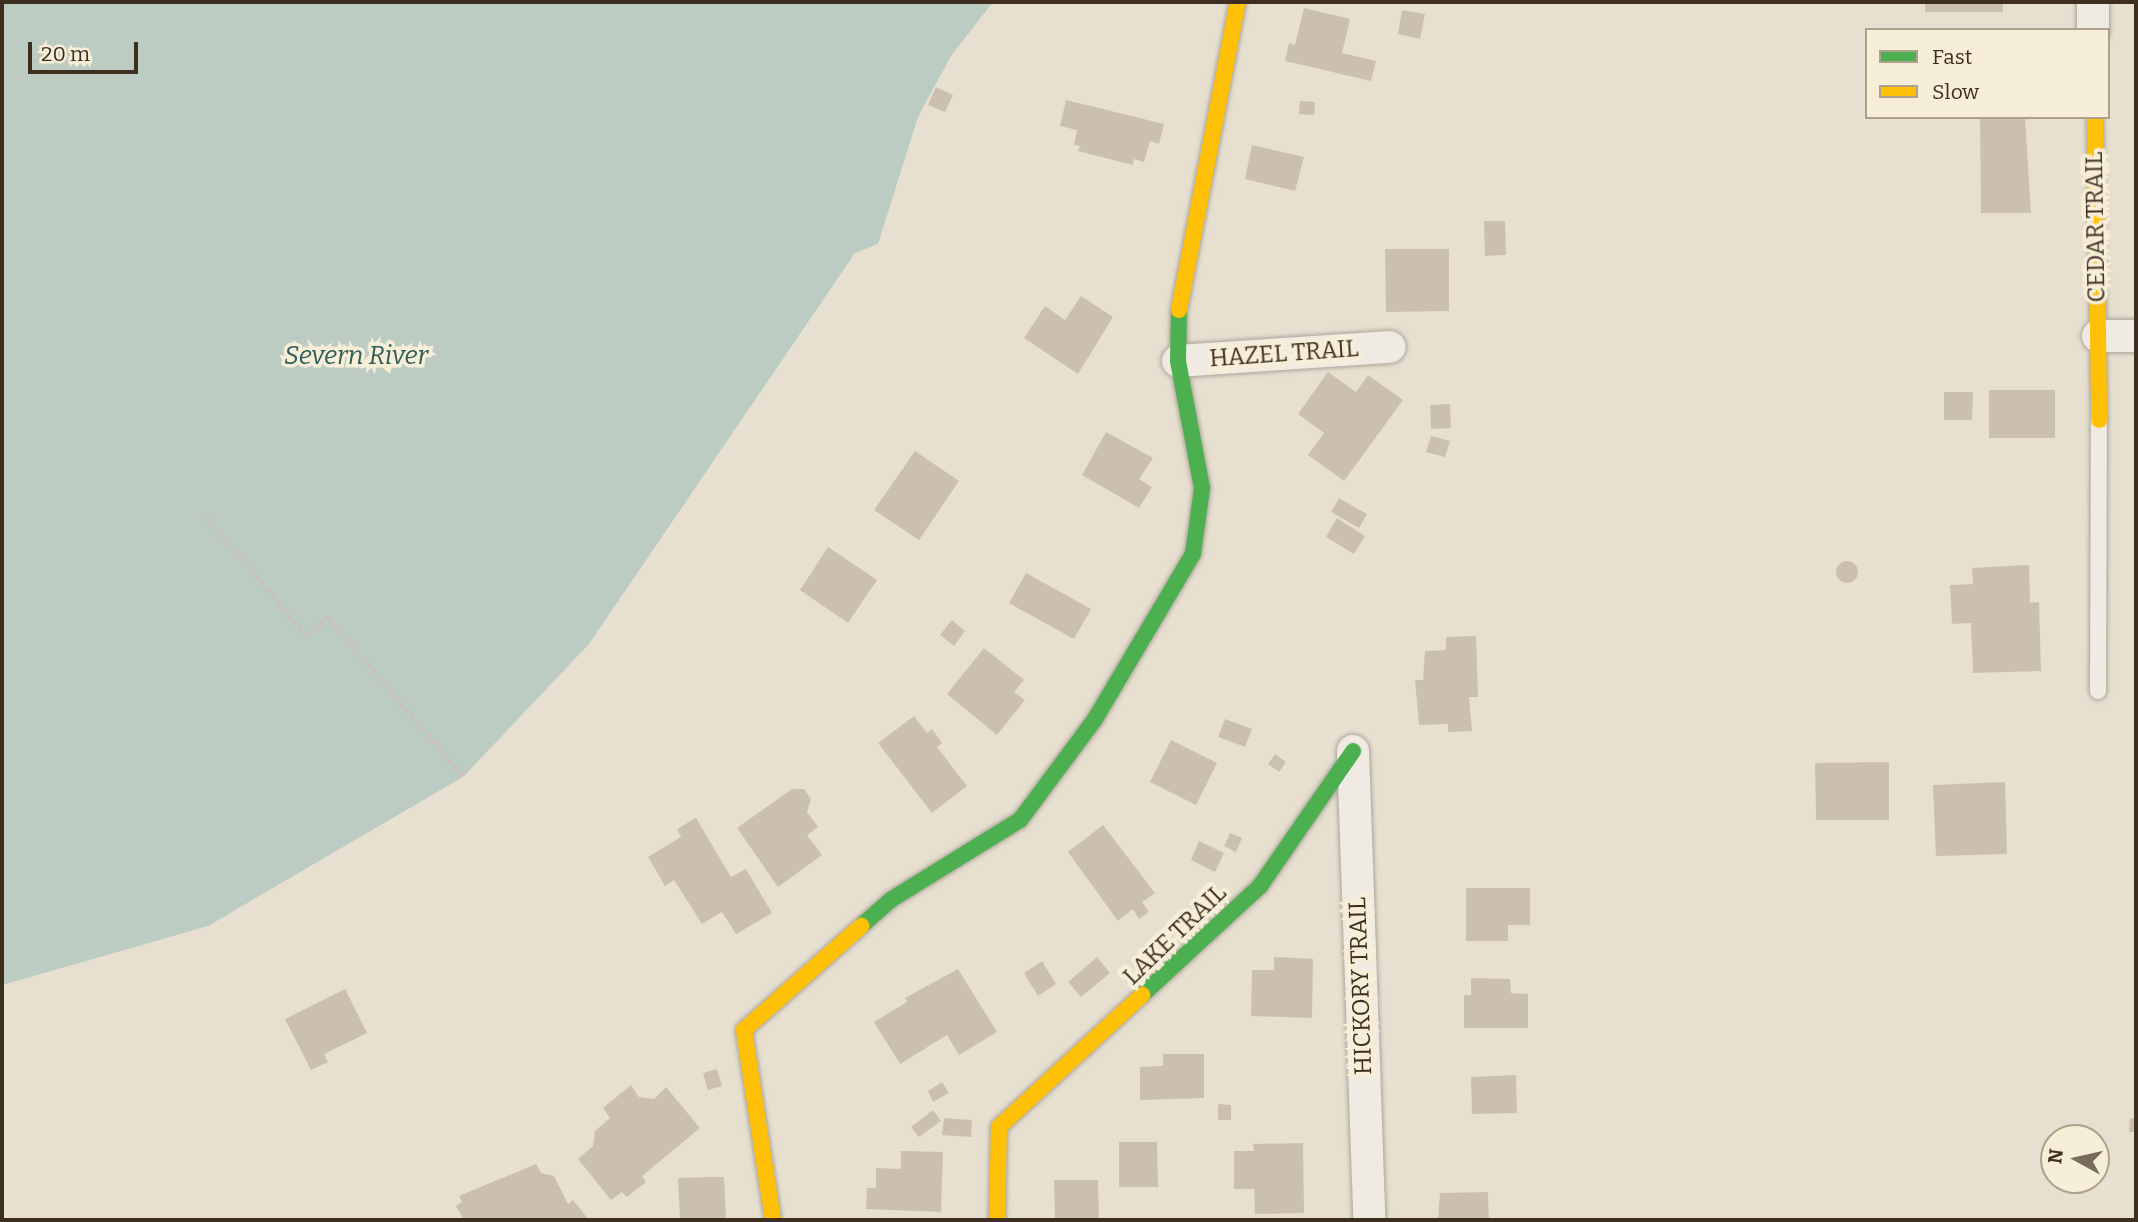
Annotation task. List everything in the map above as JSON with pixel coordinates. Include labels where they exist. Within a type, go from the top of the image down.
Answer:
[{"type":"street","points":[[773,1220],[744,1030],[892,899],[1020,820],[1095,719],[1193,554],[1202,488],[1178,361],[1179,293],[1238,2]]},
{"type":"street","points":[[2093,2],[2093,28]]},
{"type":"street","name":"CEDAR TRAIL","points":[[2095,119],[2099,420]]},
{"type":"street","points":[[2098,336],[2136,336]]},
{"type":"street","name":"HAZEL TRAIL","points":[[1178,361],[1390,347]]},
{"type":"street","name":"LAKE TRAIL","points":[[997,1220],[999,1127],[1260,886],[1353,751]]},
{"type":"street","name":"HICKORY TRAIL","points":[[1353,751],[1368,1220]]},
{"type":"lane","points":[[2098,691],[2099,420]]},
{"type":"path","points":[[206,516],[306,636],[328,617],[463,777]]},
{"type":"water","name":"Severn River","points":[[2,2],[993,2],[951,56],[918,117],[878,244],[855,253],[589,644],[463,777],[208,926],[2,985]]},
{"type":"building","points":[[1925,2],[2003,2],[2003,12],[1925,12]]},
{"type":"building","points":[[1304,8],[1350,19],[1342,53],[1376,61],[1371,81],[1285,61],[1289,43],[1295,45]]},
{"type":"building","points":[[1402,10],[1425,14],[1420,39],[1398,34]]},
{"type":"building","points":[[936,87],[953,95],[945,112],[928,105]]},
{"type":"building","points":[[1066,100],[1164,124],[1159,144],[1150,141],[1144,162],[1134,159],[1133,165],[1078,151],[1080,146],[1074,145],[1077,130],[1060,126]]},
{"type":"building","points":[[1300,101],[1315,102],[1314,115],[1299,114]]},
{"type":"building","points":[[1980,119],[2025,119],[2031,213],[1981,213]]},
{"type":"building","points":[[1252,145],[1304,157],[1295,191],[1245,179]]},
{"type":"building","points":[[1484,221],[1505,221],[1506,255],[1485,256]]},
{"type":"building","points":[[1385,249],[1449,249],[1449,311],[1386,312]]},
{"type":"building","points":[[1081,296],[1113,317],[1078,374],[1024,338],[1045,306],[1065,320]]},
{"type":"building","points":[[1328,372],[1356,392],[1368,375],[1403,400],[1344,481],[1308,455],[1324,433],[1298,414]]},
{"type":"building","points":[[1989,390],[2055,390],[2055,438],[1989,438]]},
{"type":"building","points":[[1944,392],[1973,392],[1972,420],[1944,420]]},
{"type":"building","points":[[1450,404],[1451,428],[1431,429],[1430,405]]},
{"type":"building","points":[[1106,432],[1153,458],[1139,479],[1152,487],[1139,508],[1082,475]]},
{"type":"building","points":[[1431,436],[1450,441],[1445,457],[1426,452]]},
{"type":"building","points":[[915,451],[959,481],[919,540],[874,510]]},
{"type":"building","points":[[1339,498],[1367,514],[1359,528],[1331,512]]},
{"type":"building","points":[[1337,518],[1365,536],[1354,554],[1326,537]]},
{"type":"building","points":[[828,547],[877,580],[848,623],[800,590]]},
{"type":"building","points":[[1847,561],[1855,564],[1858,572],[1855,580],[1847,583],[1839,580],[1836,572],[1839,564]]},
{"type":"building","points":[[2029,565],[2030,603],[2039,602],[2041,671],[1973,673],[1971,623],[1952,624],[1950,585],[1973,584],[1972,568]]},
{"type":"building","points":[[1026,573],[1091,609],[1074,639],[1009,603]]},
{"type":"building","points":[[952,620],[965,631],[954,646],[940,635]]},
{"type":"building","points":[[1476,636],[1478,697],[1469,697],[1472,731],[1448,732],[1448,724],[1419,725],[1415,680],[1423,680],[1425,651],[1446,650],[1446,637]]},
{"type":"building","points":[[984,648],[1024,680],[1014,692],[1025,700],[997,735],[947,694]]},
{"type":"building","points":[[914,716],[927,733],[932,729],[942,743],[937,747],[967,786],[932,813],[878,743]]},
{"type":"building","points":[[1225,719],[1252,729],[1245,747],[1218,737]]},
{"type":"building","points":[[1171,740],[1217,763],[1196,805],[1150,782]]},
{"type":"building","points":[[1275,754],[1286,762],[1279,772],[1268,764]]},
{"type":"building","points":[[1889,762],[1889,820],[1816,820],[1815,763]]},
{"type":"building","points":[[2005,782],[2007,854],[1936,856],[1933,785]]},
{"type":"building","points":[[792,789],[804,789],[811,799],[807,812],[818,827],[807,835],[822,855],[778,887],[737,828]]},
{"type":"building","points":[[696,818],[731,877],[746,869],[772,913],[736,934],[722,912],[702,924],[674,880],[665,886],[648,857],[681,837],[677,829]]},
{"type":"building","points":[[1103,825],[1155,893],[1142,902],[1149,912],[1139,919],[1133,909],[1118,921],[1068,852]]},
{"type":"building","points":[[1230,833],[1242,838],[1236,852],[1224,846]]},
{"type":"building","points":[[1199,841],[1224,853],[1215,872],[1191,860]]},
{"type":"building","points":[[1466,888],[1530,888],[1530,925],[1508,925],[1508,941],[1466,941]]},
{"type":"building","points":[[1097,957],[1110,973],[1081,997],[1068,982]]},
{"type":"building","points":[[1274,957],[1313,959],[1312,1018],[1251,1016],[1252,970],[1274,970]]},
{"type":"building","points":[[1042,961],[1056,984],[1038,996],[1024,973]]},
{"type":"building","points":[[958,969],[997,1032],[959,1055],[947,1035],[900,1064],[874,1022],[907,1002],[905,998]]},
{"type":"building","points":[[1471,978],[1510,979],[1511,993],[1528,994],[1528,1028],[1464,1028],[1464,995],[1471,995]]},
{"type":"building","points":[[345,989],[367,1033],[324,1054],[328,1062],[311,1070],[285,1019]]},
{"type":"building","points":[[1163,1054],[1204,1054],[1204,1098],[1140,1100],[1140,1067],[1163,1066]]},
{"type":"building","points":[[717,1069],[722,1086],[708,1090],[703,1073]]},
{"type":"building","points":[[1516,1075],[1517,1113],[1472,1114],[1471,1077]]},
{"type":"building","points":[[942,1082],[949,1093],[933,1102],[928,1091]]},
{"type":"building","points":[[631,1085],[639,1097],[654,1099],[666,1087],[700,1128],[642,1176],[646,1182],[627,1197],[622,1192],[611,1200],[578,1159],[593,1146],[595,1131],[610,1118],[603,1108]]},
{"type":"building","points":[[1218,1104],[1231,1105],[1231,1120],[1218,1120]]},
{"type":"building","points":[[933,1110],[941,1121],[919,1137],[911,1127]]},
{"type":"building","points":[[944,1118],[972,1120],[971,1137],[942,1135]]},
{"type":"building","points":[[2130,1118],[2136,1119],[2136,1132],[2129,1132]]},
{"type":"building","points":[[1119,1142],[1157,1142],[1158,1187],[1119,1187]]},
{"type":"building","points":[[1303,1143],[1304,1213],[1255,1214],[1254,1189],[1234,1189],[1234,1151],[1254,1151],[1253,1144]]},
{"type":"building","points":[[901,1151],[943,1152],[941,1212],[866,1209],[867,1188],[876,1188],[876,1168],[901,1169]]},
{"type":"building","points":[[536,1164],[541,1173],[554,1176],[568,1204],[573,1200],[589,1220],[464,1220],[456,1206],[462,1202],[459,1196]]},
{"type":"building","points":[[724,1177],[726,1220],[680,1220],[678,1178]]},
{"type":"building","points":[[1054,1180],[1098,1180],[1099,1220],[1055,1220]]},
{"type":"building","points":[[1488,1192],[1489,1220],[1438,1220],[1440,1193]]},
{"type":"traffic: fast","points":[[861,926],[892,899],[1020,820],[1095,719],[1193,554],[1202,488],[1178,361],[1179,310]]},
{"type":"traffic: fast","points":[[1142,995],[1260,886],[1353,751]]},
{"type":"traffic: slow","points":[[1179,310],[1238,2]]},
{"type":"traffic: slow","points":[[2095,119],[2099,420]]},
{"type":"traffic: slow","points":[[773,1220],[744,1030],[861,926]]},
{"type":"traffic: slow","points":[[997,1220],[999,1127],[1142,995]]}]
